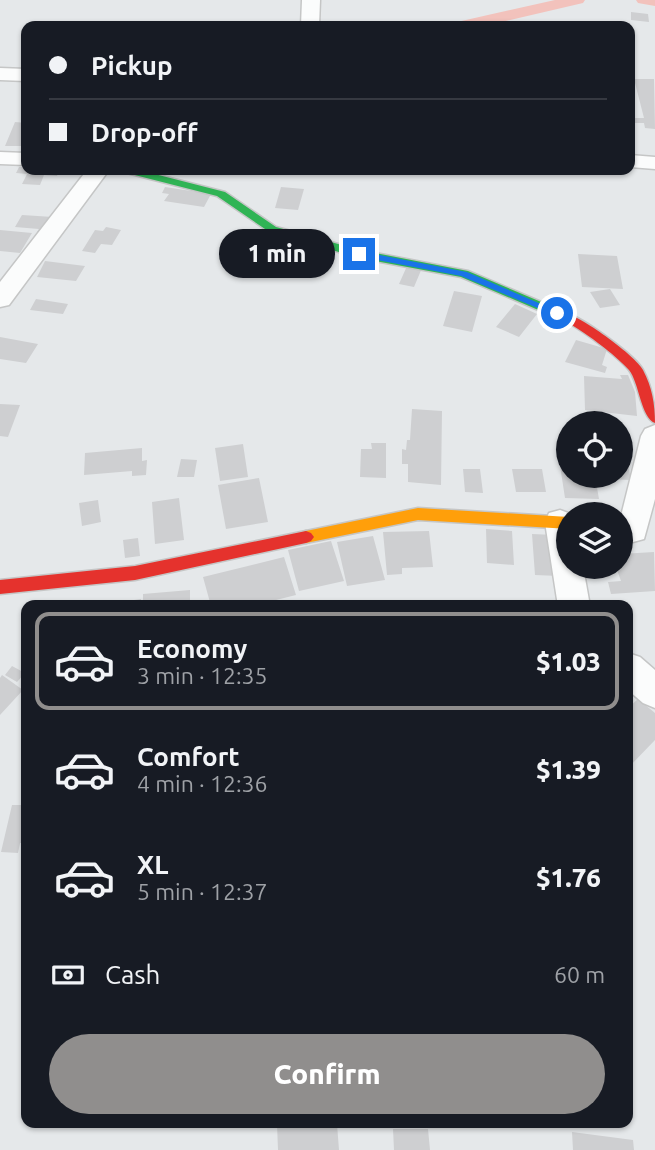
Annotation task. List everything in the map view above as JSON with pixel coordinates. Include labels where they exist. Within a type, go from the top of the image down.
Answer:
[{"type":"street","points":[[310,21],[311,0]]},
{"type":"street","points":[[0,74],[21,75]]},
{"type":"street","points":[[0,158],[21,159]]},
{"type":"street","points":[[635,161],[655,163]]},
{"type":"street","points":[[0,299],[94,175]]},
{"type":"street","points":[[147,175],[221,194],[272,229],[359,254],[464,274],[580,323],[636,369],[655,418]]},
{"type":"street","points":[[637,531],[655,436]]},
{"type":"street","points":[[0,587],[135,573],[418,514],[556,522]]},
{"type":"street","points":[[571,579],[573,600]]},
{"type":"street","points":[[633,672],[655,692]]},
{"type":"building","points":[[631,12],[648,14],[649,22],[631,20]]},
{"type":"building","points":[[635,79],[654,79],[655,129],[645,128],[644,123],[635,123],[635,118],[644,118]]},
{"type":"building","points":[[15,122],[21,123],[21,146],[5,146]]},
{"type":"building","points":[[26,175],[44,175],[40,185],[22,184]]},
{"type":"building","points":[[165,187],[211,194],[204,207],[164,201],[169,194],[162,193]]},
{"type":"building","points":[[281,187],[304,189],[298,210],[275,208]]},
{"type":"building","points":[[22,215],[53,217],[46,232],[37,232],[39,229],[15,227]]},
{"type":"building","points":[[106,227],[121,230],[112,245],[101,244],[95,253],[82,251],[95,230],[103,231]]},
{"type":"building","points":[[0,230],[32,233],[20,253],[0,251]]},
{"type":"building","points":[[260,231],[279,234],[267,262],[252,260],[257,247],[253,246]]},
{"type":"building","points":[[578,254],[617,256],[623,289],[582,287]]},
{"type":"building","points":[[45,261],[85,266],[76,281],[37,277]]},
{"type":"building","points":[[407,266],[422,268],[414,287],[399,284]]},
{"type":"building","points":[[610,289],[620,305],[600,308],[590,292]]},
{"type":"building","points":[[454,291],[482,296],[472,332],[443,326]]},
{"type":"building","points":[[36,299],[68,304],[63,314],[30,310]]},
{"type":"building","points":[[515,304],[537,314],[519,337],[496,327]]},
{"type":"building","points":[[0,337],[38,344],[26,363],[0,359]]},
{"type":"building","points":[[576,340],[607,349],[602,365],[607,367],[605,373],[565,362]]},
{"type":"building","points":[[620,375],[628,375],[635,392],[637,416],[633,416],[633,411],[585,410],[584,376],[622,379]]},
{"type":"building","points":[[0,404],[20,405],[8,437],[0,436]]},
{"type":"building","points":[[412,409],[442,411],[441,485],[408,482],[408,464],[402,464],[402,449],[406,450],[407,440],[410,440]]},
{"type":"building","points":[[371,443],[386,443],[386,478],[360,477],[361,449],[372,449]]},
{"type":"building","points":[[243,444],[248,477],[220,481],[215,448]]},
{"type":"building","points":[[142,448],[142,461],[147,460],[146,475],[132,476],[132,471],[84,475],[85,453]]},
{"type":"building","points":[[181,459],[197,460],[194,477],[177,477]]},
{"type":"building","points":[[463,469],[480,469],[483,493],[465,492]]},
{"type":"building","points":[[512,469],[542,469],[546,492],[516,492]]},
{"type":"building","points":[[259,478],[268,522],[226,529],[218,485]]},
{"type":"building","points":[[563,488],[597,488],[599,499],[565,498]]},
{"type":"building","points":[[179,498],[184,540],[155,544],[152,502]]},
{"type":"building","points":[[98,500],[101,522],[82,526],[79,503]]},
{"type":"building","points":[[486,529],[512,531],[514,565],[487,563]]},
{"type":"building","points":[[429,531],[433,567],[402,568],[402,574],[387,575],[383,532]]},
{"type":"building","points":[[532,534],[555,535],[556,576],[535,575]]},
{"type":"building","points":[[373,536],[385,580],[347,586],[337,542]]},
{"type":"building","points":[[138,538],[140,556],[125,558],[123,540]]},
{"type":"building","points":[[331,541],[344,581],[299,591],[288,550]]},
{"type":"building","points":[[654,552],[655,591],[611,594],[608,582],[633,579],[633,553]]},
{"type":"building","points":[[284,557],[296,595],[276,600],[209,600],[203,577]]},
{"type":"building","points":[[190,590],[190,600],[143,600],[143,594]]},
{"type":"building","points":[[12,666],[21,671],[21,678],[17,682],[5,675]]},
{"type":"building","points":[[2,675],[21,689],[21,692],[0,715]]},
{"type":"building","points":[[638,699],[655,713],[655,740],[633,763],[633,704]]},
{"type":"building","points":[[12,805],[21,805],[21,843],[18,853],[1,852]]},
{"type":"building","points":[[277,1128],[337,1128],[339,1150],[278,1150]]},
{"type":"building","points":[[393,1129],[428,1129],[430,1150],[394,1150]]},
{"type":"building","points":[[572,1132],[633,1140],[634,1150],[573,1150]]},
{"type":"waterway","points":[[485,21],[577,0]]},
{"type":"waterway","points":[[644,0],[655,1]]},
{"type":"traffic: fast","points":[[147,175],[221,194],[272,229],[359,254],[464,274],[568,318]]},
{"type":"traffic: slow","points":[[306,537],[418,514],[556,522]]},
{"type":"traffic: jam","points":[[568,318],[580,323],[636,369],[655,418]]},
{"type":"traffic: jam","points":[[0,587],[135,573],[306,537]]},
{"type":"route","points":[[359,254],[464,274],[557,313]]}]
